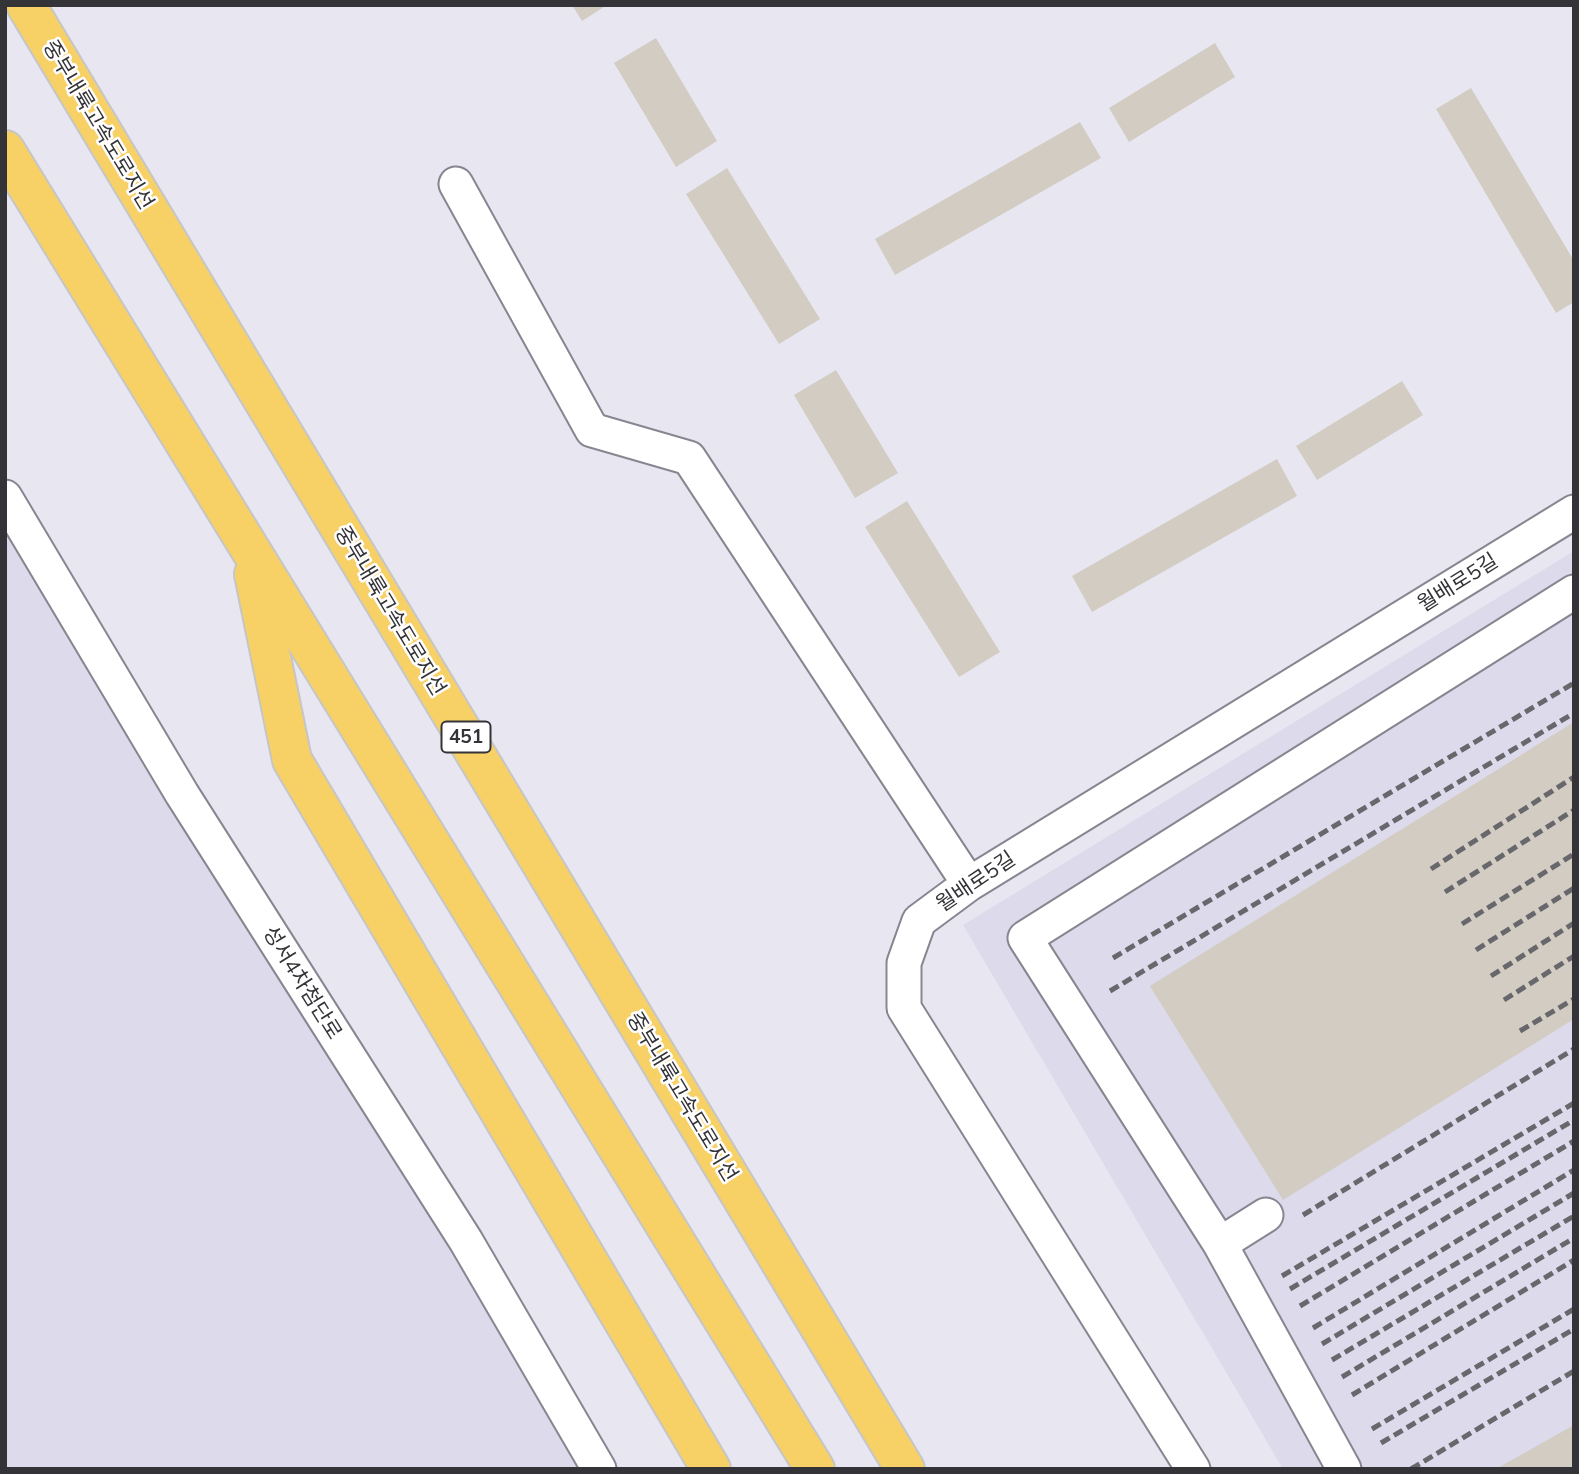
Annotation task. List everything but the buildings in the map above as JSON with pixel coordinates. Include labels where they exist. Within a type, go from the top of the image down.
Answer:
[{"type":"highway","name":"중부내륙고속도로지선","points":[[26,5],[905,1469]]},
{"type":"highway","points":[[5,150],[815,1469]]},
{"type":"highway","points":[[249,548],[292,761],[711,1469]]},
{"type":"street","points":[[457,184],[592,430],[689,458],[969,884]]},
{"type":"street","name":"성서4차첨단로","points":[[5,497],[182,794],[466,1241],[599,1469]]},
{"type":"street","name":"월배로5길","points":[[1193,1469],[904,1008],[904,963],[919,921],[969,884],[1574,512]]},
{"type":"street","points":[[1344,1469],[1220,1244],[1025,938],[1574,592]]},
{"type":"street","points":[[1220,1244],[1266,1215]]},
{"type":"shaded area","points":[[5,491],[617,1469],[5,1469]]},
{"type":"shaded area","points":[[1574,551],[1574,1469],[1283,1469],[963,925]]},
{"type":"railway","points":[[1113,958],[1574,683]]},
{"type":"railway","points":[[1110,991],[1574,713]]},
{"type":"railway","points":[[1431,869],[1574,777]]},
{"type":"railway","points":[[1445,892],[1574,810]]},
{"type":"railway","points":[[1462,924],[1574,854]]},
{"type":"railway","points":[[1476,950],[1574,888]]},
{"type":"railway","points":[[1491,976],[1574,923]]},
{"type":"railway","points":[[1504,1000],[1574,956]]},
{"type":"railway","points":[[1520,1031],[1574,999]]},
{"type":"railway","points":[[1303,1215],[1574,1049]]},
{"type":"railway","points":[[1282,1276],[1574,1103]]},
{"type":"railway","points":[[1290,1289],[1574,1120]]},
{"type":"railway","points":[[1300,1306],[1574,1141]]},
{"type":"railway","points":[[1313,1328],[1574,1170]]},
{"type":"railway","points":[[1322,1344],[1574,1193]]},
{"type":"railway","points":[[1332,1360],[1574,1216]]},
{"type":"railway","points":[[1342,1377],[1574,1238]]},
{"type":"railway","points":[[1352,1395],[1574,1260]]},
{"type":"railway","points":[[1372,1429],[1574,1309]]},
{"type":"railway","points":[[1381,1443],[1574,1329]]},
{"type":"railway","points":[[1411,1469],[1574,1371]]}]
